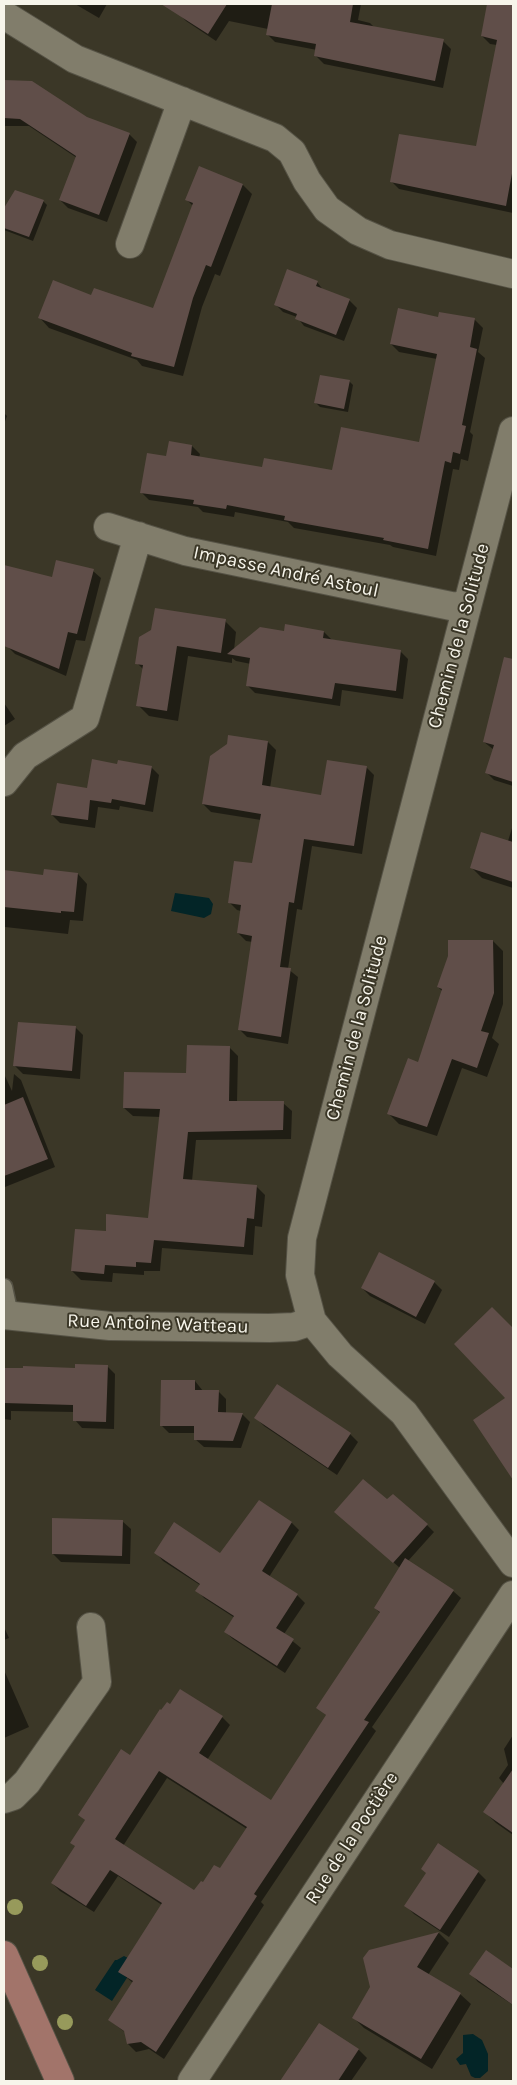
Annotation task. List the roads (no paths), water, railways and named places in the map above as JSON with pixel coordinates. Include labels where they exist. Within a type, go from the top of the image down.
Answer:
[{"type":"main road","points":[[4,1955],[60,2081]]},
{"type":"street","points":[[4,15],[75,59],[275,138],[292,152],[307,181],[327,209],[358,231],[390,245],[513,274]]},
{"type":"street","points":[[130,244],[182,101]]},
{"type":"street","name":"Chemin de la Solitude","points":[[513,430],[302,1238],[300,1275],[312,1321],[340,1355],[404,1413],[513,1563]]},
{"type":"street","name":"Impasse André Astoul","points":[[108,526],[185,551],[442,604],[467,607]]},
{"type":"street","points":[[4,782],[25,756],[85,718],[138,536]]},
{"type":"street","name":"Rue Antoine Watteau","points":[[7,1315],[110,1326],[269,1328],[294,1327],[312,1321]]},
{"type":"street","name":"Rue de la Poctière","points":[[192,2081],[513,1595]]},
{"type":"street","points":[[4,1799],[13,1796],[27,1782],[97,1682],[91,1627]]},
{"type":"lane","points":[[4,1287],[7,1315]]},
{"type":"water","points":[[175,893],[209,898],[213,904],[211,914],[204,918],[171,911]]},
{"type":"water","points":[[124,1956],[130,1959],[132,1970],[112,2001],[95,1990],[115,1960]]},
{"type":"water","points":[[473,2034],[482,2040],[488,2054],[488,2071],[480,2078],[471,2076],[466,2064],[460,2065],[456,2059],[463,2053],[463,2035]]}]
